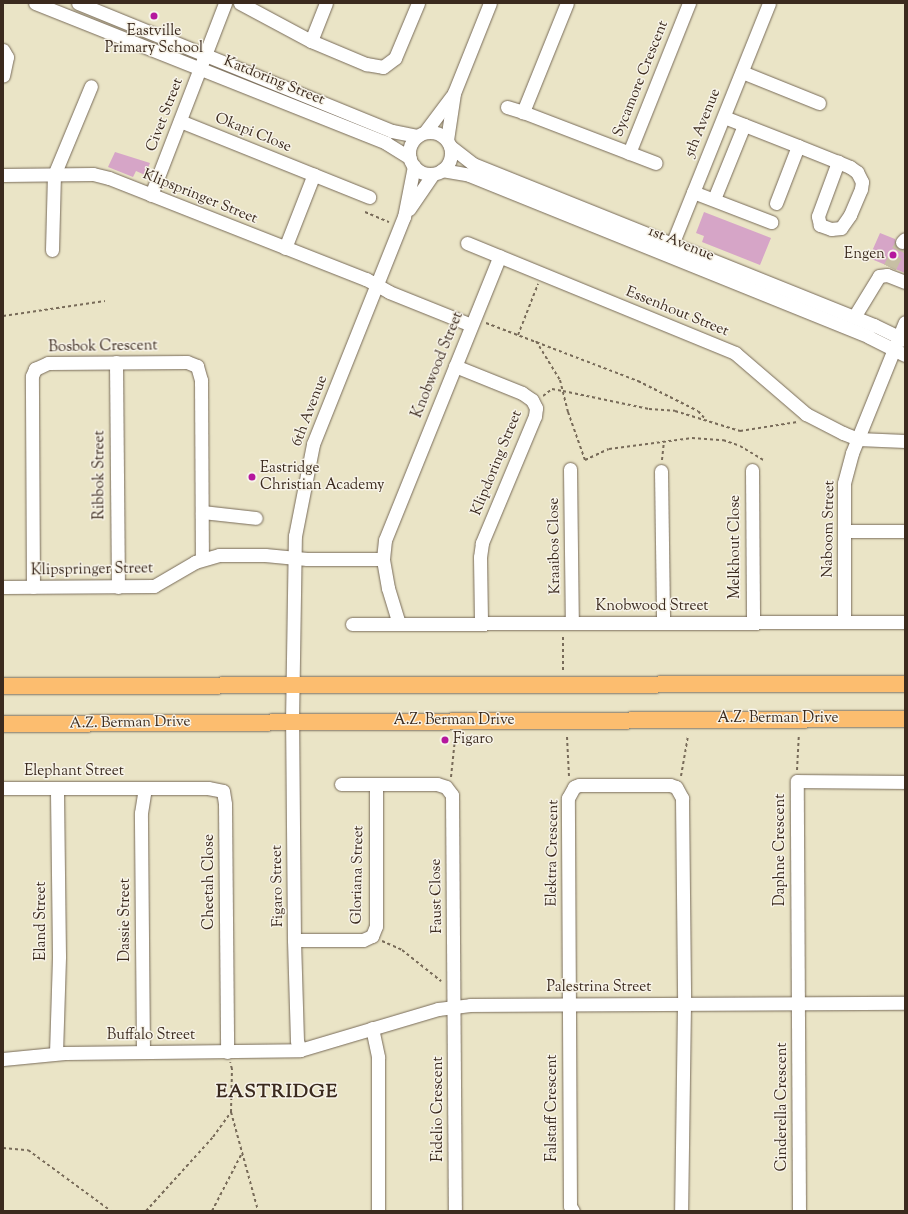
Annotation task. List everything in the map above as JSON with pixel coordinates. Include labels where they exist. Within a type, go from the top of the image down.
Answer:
[{"type":"main road","points":[[3,686],[905,684]]},
{"type":"main road","name":"A.Z. Berman Drive","points":[[3,724],[905,719]]},
{"type":"street","name":"Katdoring Street","points":[[35,3],[390,145],[412,162]]},
{"type":"street","name":"Katdoring Street","points":[[78,3],[392,131],[421,134]]},
{"type":"street","name":"Civet Street","points":[[151,195],[225,3]]},
{"type":"street","points":[[240,3],[311,41],[372,66],[388,66],[395,58],[418,3]]},
{"type":"street","points":[[311,41],[326,3]]},
{"type":"street","points":[[454,93],[410,146],[412,162],[421,172],[437,172],[450,161],[449,143],[454,93],[490,3]]},
{"type":"street","points":[[523,112],[568,3]]},
{"type":"street","name":"Sycamore Crescent","points":[[507,107],[629,153],[689,3]]},
{"type":"street","name":"5th Avenue","points":[[670,250],[769,3]]},
{"type":"street","points":[[3,50],[7,57],[3,76]]},
{"type":"street","points":[[742,72],[819,103]]},
{"type":"street","points":[[52,250],[54,175],[91,86]]},
{"type":"street","points":[[724,116],[838,162],[857,172],[862,182],[861,189],[844,224],[837,229],[830,229],[820,225],[818,216],[838,162]]},
{"type":"street","name":"Okapi Close","points":[[180,121],[369,197]]},
{"type":"street","points":[[714,199],[744,125]]},
{"type":"street","points":[[421,134],[438,133],[449,143]]},
{"type":"street","name":"1st Avenue","points":[[449,143],[473,164],[900,352]]},
{"type":"street","points":[[776,203],[798,146]]},
{"type":"street","points":[[629,153],[656,163]]},
{"type":"street","name":"6th Avenue","points":[[292,722],[293,558],[301,497],[313,444],[404,217],[412,162]]},
{"type":"street","name":"6th Avenue","points":[[404,217],[437,172]]},
{"type":"street","name":"1st Avenue","points":[[437,172],[469,174],[854,318],[902,338]]},
{"type":"street","name":"Klipspringer Street","points":[[3,175],[93,174],[109,178],[285,248],[366,278],[377,285],[473,321]]},
{"type":"street","points":[[285,248],[314,174]]},
{"type":"street","points":[[693,192],[771,222]]},
{"type":"street","name":"Essenhout Street","points":[[467,243],[735,353],[806,414],[858,439]]},
{"type":"street","name":"Knobwood Street","points":[[399,624],[388,588],[383,559],[385,540],[500,256]]},
{"type":"street","points":[[854,318],[875,280],[881,274],[888,271],[905,282]]},
{"type":"street","name":"Naboom Street","points":[[844,622],[844,483],[858,439],[900,352],[905,322]]},
{"type":"street","name":"Ribbok Street","points":[[116,362],[118,587]]},
{"type":"street","name":"Bosbok Crescent","points":[[33,587],[32,376],[35,369],[48,363],[187,362],[199,370],[202,559]]},
{"type":"street","name":"Klipdoring Street","points":[[455,366],[522,393],[532,400],[536,408],[535,416],[482,543],[481,623]]},
{"type":"street","points":[[858,439],[905,441]]},
{"type":"street","name":"Kraaibos Close","points":[[568,623],[570,469]]},
{"type":"street","name":"Melkhout Close","points":[[752,470],[753,623]]},
{"type":"street","points":[[661,471],[664,623]]},
{"type":"street","points":[[202,512],[256,518]]},
{"type":"street","points":[[844,531],[905,531]]},
{"type":"street","name":"Klipspringer Street","points":[[3,587],[154,586],[202,559],[219,555],[383,559]]},
{"type":"street","name":"Knobwood Street","points":[[352,624],[905,622]]},
{"type":"street","name":"Figaro Street","points":[[292,722],[294,940],[297,1040],[300,1050]]},
{"type":"street","name":"Daphne Crescent","points":[[798,1003],[797,781],[905,782]]},
{"type":"street","points":[[341,784],[437,784],[446,787]]},
{"type":"street","name":"Gloriana Street","points":[[294,940],[363,940],[372,936],[376,926],[376,784]]},
{"type":"street","name":"Elektra Crescent","points":[[568,1004],[568,798],[574,787],[580,785],[676,786]]},
{"type":"street","points":[[676,786],[682,798],[684,1004],[681,1211]]},
{"type":"street","name":"Faust Close","points":[[446,787],[452,795],[454,1007]]},
{"type":"street","name":"Elephant Street","points":[[3,788],[145,788]]},
{"type":"street","name":"Eland Street","points":[[56,1053],[59,956],[57,788]]},
{"type":"street","name":"Dassie Street","points":[[143,1052],[141,813],[145,788]]},
{"type":"street","name":"Cheetah Close","points":[[145,788],[218,788],[225,795],[227,1052]]},
{"type":"street","name":"Cinderella Crescent","points":[[798,1003],[800,1211]]},
{"type":"street","name":"Palestrina Street","points":[[300,1050],[372,1028],[454,1007],[568,1004],[905,1003]]},
{"type":"street","name":"Falstaff Crescent","points":[[568,1004],[570,1206],[573,1211]]},
{"type":"street","name":"Fidelio Crescent","points":[[454,1007],[455,1211]]},
{"type":"street","points":[[372,1028],[378,1057],[378,1211]]},
{"type":"street","name":"Buffalo Street","points":[[3,1060],[56,1053],[300,1050]]},
{"type":"path","points":[[365,212],[391,222]]},
{"type":"path","points":[[518,334],[542,274]]},
{"type":"path","points":[[3,316],[105,301]]},
{"type":"path","points":[[473,321],[518,334],[650,387],[698,411],[708,421]]},
{"type":"path","points":[[536,341],[560,380],[564,391],[568,412],[585,460],[609,449],[692,438],[723,440],[740,446],[765,461]]},
{"type":"path","points":[[552,389],[649,409],[675,411],[740,431],[800,421]]},
{"type":"path","points":[[661,471],[664,441]]},
{"type":"path","points":[[562,670],[568,623]]},
{"type":"path","points":[[676,786],[682,774],[688,736]]},
{"type":"path","points":[[797,781],[799,736]]},
{"type":"path","points":[[567,737],[568,776],[574,787]]},
{"type":"path","points":[[446,787],[452,777],[455,738]]},
{"type":"path","points":[[372,936],[402,950],[454,993]]},
{"type":"path","points":[[227,1052],[232,1069],[231,1112],[258,1211]]},
{"type":"path","points":[[146,1211],[212,1137],[231,1112]]},
{"type":"path","points":[[3,1148],[28,1150],[111,1211]]},
{"type":"path","points":[[212,1211],[242,1154]]},
{"type":"building","points":[[115,152],[150,163],[145,175],[136,171],[133,177],[108,167]]},
{"type":"building","points":[[704,212],[771,238],[760,265],[702,242],[704,236],[696,233]]},
{"type":"building","points":[[880,233],[895,239],[897,248],[905,249],[905,273],[869,258]]},
{"type":"tunnel","points":[[890,267],[902,242]]},
{"type":"place","name":"Eastville Primary School","points":[[154,16]]},
{"type":"place","name":"Engen","points":[[893,255]]},
{"type":"place","name":"Eastridge Christian Academy","points":[[252,477]]},
{"type":"place","name":"Figaro","points":[[445,740]]},
{"type":"district","name":"EASTRIDGE","points":[[277,1093]]}]
